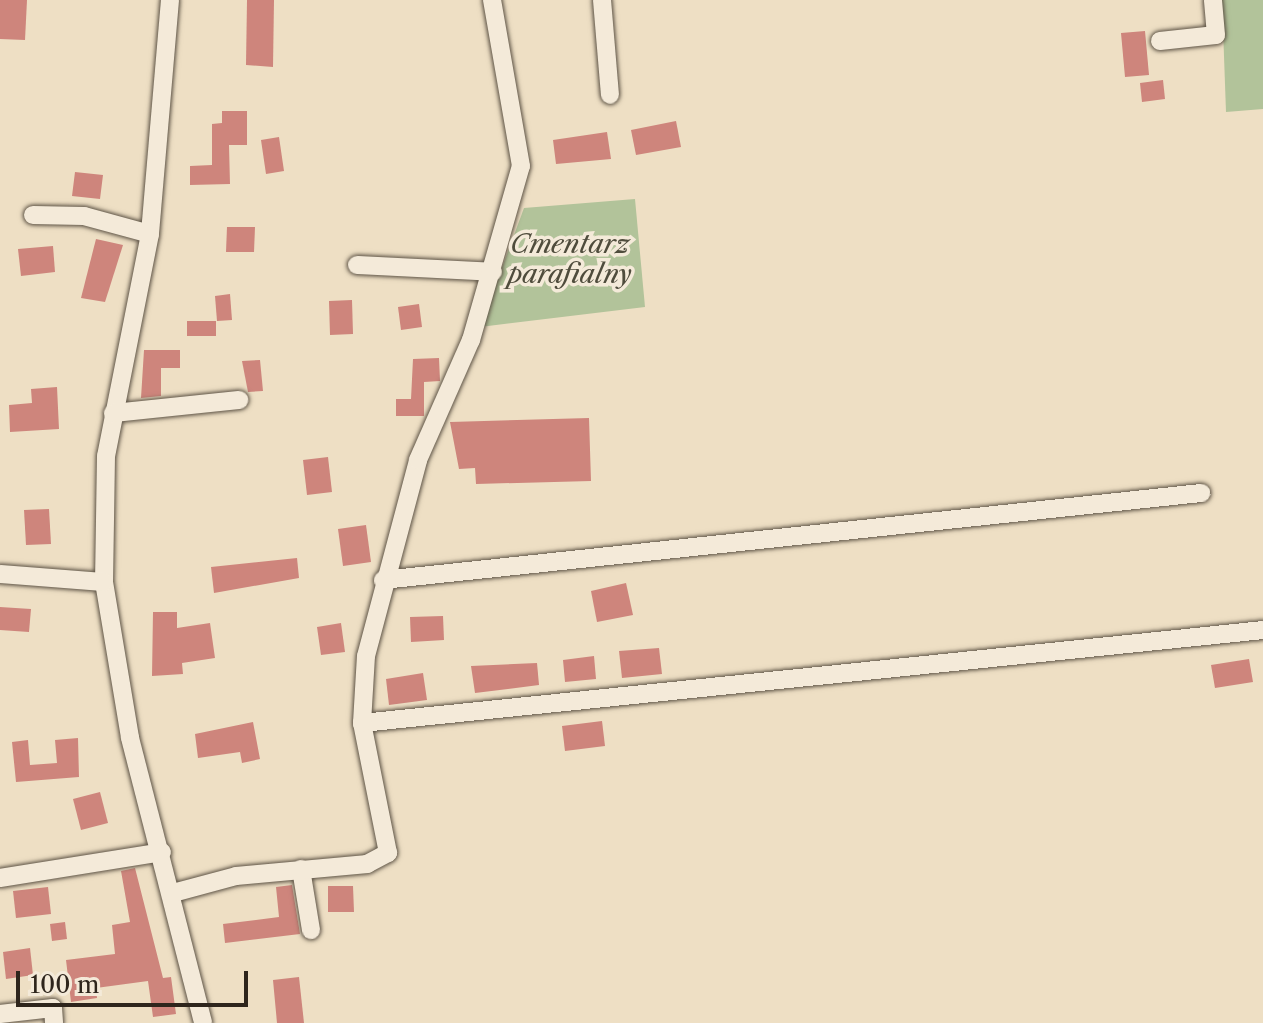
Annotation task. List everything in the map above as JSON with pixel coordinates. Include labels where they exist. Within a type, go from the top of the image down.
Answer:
[{"type":"street","points":[[170,0],[150,234],[113,413],[104,582],[116,673],[203,1023]]},
{"type":"street","points":[[173,893],[301,869],[367,864],[388,853],[362,723],[366,656],[383,580],[418,460],[493,272],[521,166],[492,0]]},
{"type":"street","points":[[602,0],[610,95]]},
{"type":"street","points":[[1160,41],[1216,35],[1213,0]]},
{"type":"street","points":[[33,215],[84,216],[150,234]]},
{"type":"street","points":[[357,265],[493,272]]},
{"type":"street","points":[[113,413],[239,400]]},
{"type":"street","points":[[383,580],[1201,493]]},
{"type":"street","points":[[0,574],[104,582]]},
{"type":"street","points":[[362,723],[1263,630]]},
{"type":"street","points":[[0,878],[162,852]]},
{"type":"street","points":[[301,869],[311,930]]},
{"type":"street","points":[[0,1014],[53,1008],[54,1023]]},
{"type":"green space","points":[[1222,0],[1263,0],[1263,109],[1226,112]]},
{"type":"green space","name":"Cmentarz parafialny","points":[[635,199],[645,307],[480,327],[524,208]]},
{"type":"building","points":[[0,0],[27,0],[25,40],[0,39]]},
{"type":"building","points":[[247,0],[274,0],[273,67],[246,65]]},
{"type":"building","points":[[1145,31],[1149,75],[1125,77],[1121,33]]},
{"type":"building","points":[[1163,80],[1165,99],[1142,102],[1140,83]]},
{"type":"building","points":[[222,111],[247,111],[247,145],[229,145],[230,184],[190,185],[190,166],[212,165],[212,124],[222,123]]},
{"type":"building","points":[[676,121],[681,147],[636,155],[631,130]]},
{"type":"building","points":[[607,132],[611,159],[556,164],[553,140]]},
{"type":"building","points":[[279,137],[284,171],[266,174],[261,140]]},
{"type":"building","points":[[75,172],[103,175],[100,199],[72,196]]},
{"type":"building","points":[[227,227],[255,227],[254,252],[226,252]]},
{"type":"building","points":[[96,239],[123,245],[105,302],[81,298]]},
{"type":"building","points":[[53,246],[55,272],[21,276],[18,249]]},
{"type":"building","points":[[230,294],[232,320],[217,321],[215,296]]},
{"type":"building","points":[[352,300],[353,334],[330,335],[329,301]]},
{"type":"building","points":[[419,304],[422,327],[401,330],[398,307]]},
{"type":"building","points":[[187,321],[216,321],[216,336],[187,336]]},
{"type":"building","points":[[144,350],[180,350],[180,368],[161,368],[161,396],[141,398]]},
{"type":"building","points":[[439,358],[440,381],[424,382],[424,416],[396,416],[396,399],[411,399],[413,359]]},
{"type":"building","points":[[260,360],[263,391],[248,392],[242,361]]},
{"type":"building","points":[[57,387],[59,429],[10,432],[9,405],[32,403],[31,389]]},
{"type":"building","points":[[589,418],[591,481],[476,484],[475,468],[459,469],[450,422]]},
{"type":"building","points":[[328,457],[332,492],[307,495],[303,460]]},
{"type":"building","points":[[49,509],[51,544],[26,545],[24,510]]},
{"type":"building","points":[[366,525],[371,562],[343,566],[338,529]]},
{"type":"building","points":[[297,558],[299,578],[214,593],[211,567]]},
{"type":"building","points":[[626,583],[633,615],[597,622],[591,591]]},
{"type":"building","points":[[0,607],[31,609],[29,632],[0,630]]},
{"type":"building","points":[[153,612],[177,612],[177,628],[210,623],[215,658],[182,663],[183,674],[152,676]]},
{"type":"building","points":[[443,616],[444,640],[411,642],[410,617]]},
{"type":"building","points":[[341,623],[345,652],[321,655],[317,627]]},
{"type":"building","points":[[659,648],[662,674],[622,678],[619,651]]},
{"type":"building","points":[[594,656],[596,679],[565,682],[563,660]]},
{"type":"building","points":[[1249,659],[1253,682],[1215,688],[1211,665]]},
{"type":"building","points":[[537,663],[539,685],[475,693],[471,666]]},
{"type":"building","points":[[423,673],[427,700],[389,705],[386,679]]},
{"type":"building","points":[[602,721],[605,746],[565,751],[562,726]]},
{"type":"building","points":[[253,722],[260,759],[242,763],[240,752],[198,758],[195,734]]},
{"type":"building","points":[[78,738],[79,777],[16,782],[12,742],[28,740],[30,765],[57,763],[55,740]]},
{"type":"building","points":[[100,792],[108,823],[81,830],[73,799]]},
{"type":"building","points":[[135,868],[163,978],[171,977],[176,1014],[153,1017],[148,981],[96,988],[97,998],[71,1002],[66,960],[115,954],[112,925],[130,922],[121,871]]},
{"type":"building","points":[[292,885],[300,934],[225,943],[223,924],[279,917],[276,887]]},
{"type":"building","points":[[328,886],[353,886],[354,912],[328,912]]},
{"type":"building","points":[[48,887],[51,914],[16,918],[13,891]]},
{"type":"building","points":[[65,922],[67,939],[52,941],[50,924]]},
{"type":"building","points":[[30,948],[33,975],[6,979],[3,952]]},
{"type":"building","points":[[299,977],[304,1023],[277,1023],[273,980]]}]
